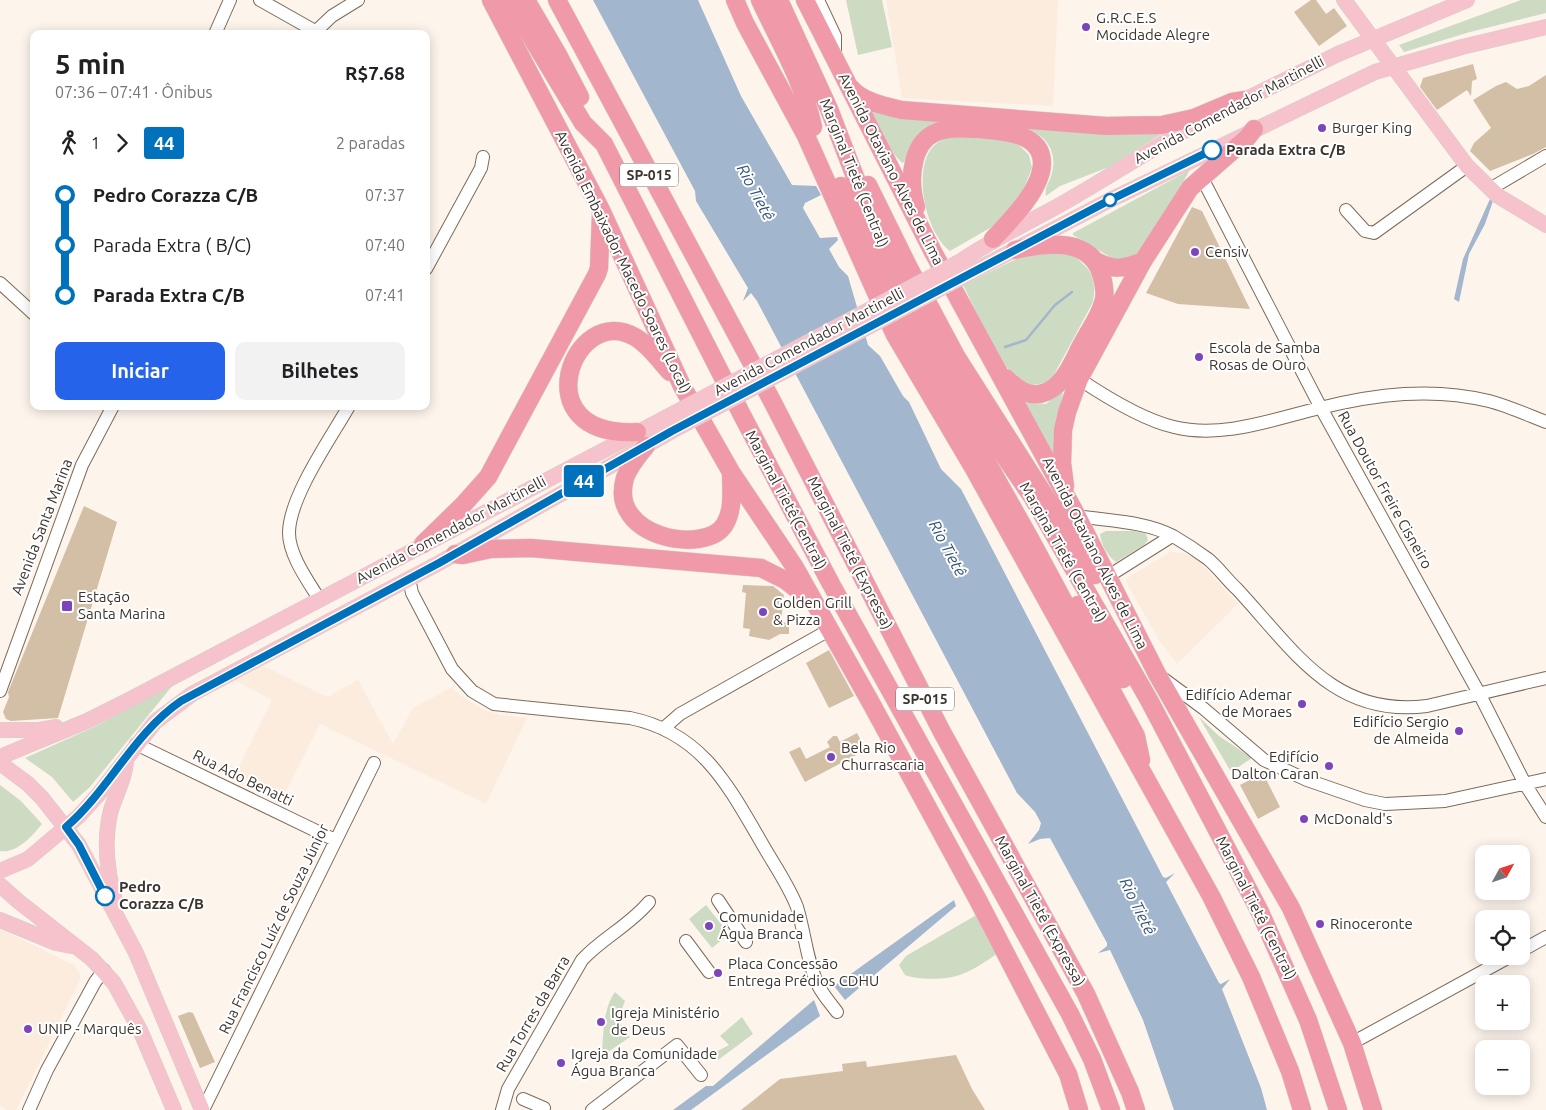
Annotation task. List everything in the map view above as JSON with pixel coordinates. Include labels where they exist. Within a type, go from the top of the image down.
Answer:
[{"type":"highway","name":"Avenida Embaixador Macedo Soares (Local)","points":[[491,0],[601,210],[682,386],[731,472],[794,566],[831,629],[928,806]]},
{"type":"highway","points":[[509,0],[583,123],[604,144]]},
{"type":"highway","points":[[526,0],[558,53],[604,144]]},
{"type":"highway","points":[[543,0],[553,16],[579,42]]},
{"type":"highway","name":"Marginal Tietê (Expressa)","points":[[557,0],[771,399],[942,732],[1086,994],[1136,1110]]},
{"type":"highway","points":[[735,0],[745,23],[806,136],[895,336],[974,469],[1117,730],[1211,896],[1251,977],[1290,1071],[1302,1110]]},
{"type":"highway","points":[[739,0],[759,31],[813,127]]},
{"type":"highway","points":[[760,0],[810,113],[813,127]]},
{"type":"highway","name":"Marginal Tietê (Central)","points":[[779,0],[829,109],[877,234],[920,318],[969,404],[1033,498],[1149,700],[1279,950],[1308,1020],[1338,1110]]},
{"type":"highway","name":"Avenida Otaviano Alves de Lima","points":[[806,0],[834,60],[932,252],[1077,516],[1106,577],[1158,674],[1291,908],[1352,1043],[1373,1110]]},
{"type":"highway","points":[[845,79],[854,91],[863,97],[877,104],[901,110],[1106,126],[1162,125],[1178,122],[1194,118],[1232,102],[1244,100]]},
{"type":"highway","points":[[829,109],[909,268],[956,356],[1099,582],[1116,596]]},
{"type":"highway","name":"Marginal Tietê (Central)","points":[[813,127],[907,328],[931,372],[980,450],[1029,537],[1136,736],[1143,773]]},
{"type":"highway","points":[[932,252],[914,201],[913,167],[916,155],[921,147],[935,133],[944,130],[960,128],[1006,131],[1030,140],[1039,150],[1042,162],[1041,170],[1033,190],[1022,208],[993,239]]},
{"type":"highway","points":[[1067,499],[1062,463],[1062,446],[1067,412],[1079,379],[1144,261],[1190,188],[1248,138],[1254,129]]},
{"type":"highway","name":"Marginal Tietê(Central)","points":[[604,144],[742,415],[831,584]]},
{"type":"highway","points":[[423,544],[463,505],[488,477],[584,299],[599,268],[601,210]]},
{"type":"highway","points":[[1015,250],[1046,244],[1069,245],[1108,268],[1131,266],[1144,261]]},
{"type":"highway","points":[[999,371],[1017,388],[1029,394],[1047,392],[1061,381],[1104,302],[1103,280],[1094,260]]},
{"type":"highway","points":[[682,386],[651,350],[634,336],[615,332],[602,333],[593,337],[583,346],[574,360],[568,378],[568,391],[573,406],[580,416],[598,428],[642,439],[623,487],[624,502],[631,516],[650,533],[688,539],[704,538],[716,534],[724,526],[730,511],[731,472]]},
{"type":"highway","points":[[837,526],[844,561],[1000,873],[1010,905]]},
{"type":"highway","points":[[1029,537],[1042,549],[1058,574],[1182,779],[1192,785]]},
{"type":"highway","points":[[455,554],[463,555],[511,548],[531,548],[761,568],[794,586],[819,609]]},
{"type":"highway","points":[[831,584],[834,604],[917,770],[928,806],[1068,1074],[1079,1110]]},
{"type":"highway","points":[[831,584],[1070,1014],[1092,1059],[1111,1110]]},
{"type":"main road","points":[[1344,0],[1467,166],[1490,189],[1546,225]]},
{"type":"main road","name":"Avenida Comendador Martinelli","points":[[965,268],[993,239],[1058,206],[1164,141],[1244,100],[1372,39],[1467,0]]},
{"type":"main road","name":"Avenida Comendador Martinelli","points":[[0,871],[28,859],[66,827],[98,795],[155,722],[192,694],[455,554],[669,424],[965,268],[1015,250],[1254,129],[1375,72],[1462,47],[1546,27]]},
{"type":"main road","name":"Avenida Comendador Martinelli","points":[[0,757],[87,720],[423,544],[642,439]]},
{"type":"main road","points":[[0,730],[39,730],[87,720]]},
{"type":"main road","points":[[116,916],[117,908],[107,871],[108,835],[111,810],[126,772],[127,757]]},
{"type":"main road","points":[[0,763],[28,784],[54,812],[79,845],[136,953],[203,1110]]},
{"type":"main road","points":[[0,885],[104,970],[122,996],[140,1030],[174,1110]]},
{"type":"main road","points":[[0,920],[56,943],[76,946]]},
{"type":"street","points":[[217,30],[230,0]]},
{"type":"street","points":[[260,0],[311,30]]},
{"type":"street","points":[[316,30],[332,16],[358,0]]},
{"type":"street","points":[[818,0],[835,36],[834,60]]},
{"type":"street","points":[[1490,189],[1546,156]]},
{"type":"street","points":[[430,262],[481,168],[483,157]]},
{"type":"street","points":[[1346,210],[1365,231],[1374,233],[1467,166]]},
{"type":"street","name":"Rua Doutor Freire Cisneiro","points":[[1202,176],[1321,408],[1480,695],[1525,784],[1546,817]]},
{"type":"street","points":[[0,283],[30,310]]},
{"type":"street","points":[[1079,379],[1119,404],[1175,428],[1203,430],[1247,426],[1368,397],[1406,393],[1434,393],[1490,401],[1546,422]]},
{"type":"street","name":"Avenida Santa Marina","points":[[0,691],[82,465],[111,410]]},
{"type":"street","points":[[319,599],[296,560],[289,534],[292,512],[308,478],[348,410]]},
{"type":"street","points":[[1077,516],[1152,527],[1172,536],[1209,560],[1324,681],[1340,692],[1363,702],[1387,707],[1411,708],[1480,695],[1546,678]]},
{"type":"street","points":[[1106,577],[1172,536]]},
{"type":"street","points":[[409,578],[412,593],[452,669],[472,691],[486,700],[494,704],[630,718],[649,722],[682,738],[701,753],[717,771],[740,807],[796,905],[819,988],[837,1012]]},
{"type":"street","points":[[664,728],[680,714],[831,629]]},
{"type":"street","points":[[1158,674],[1203,708],[1264,760],[1307,780],[1365,800],[1385,804],[1445,800],[1546,779]]},
{"type":"street","name":"Rua Ado Benatti","points":[[136,744],[335,840]]},
{"type":"street","name":"Rua Francisco Luíz de Souza Júnior","points":[[203,1110],[374,762]]},
{"type":"street","points":[[718,900],[746,942]]},
{"type":"street","name":"Rua Torres da Barra","points":[[502,1110],[508,1089],[582,960],[589,952],[634,920],[649,902]]},
{"type":"street","points":[[1530,945],[1546,937]]},
{"type":"street","points":[[686,941],[709,972]]},
{"type":"street","points":[[1352,1043],[1495,965]]},
{"type":"street","points":[[30,1110],[47,1070],[95,982],[104,970]]},
{"type":"street","points":[[592,1110],[677,1045],[700,1075]]},
{"type":"street","points":[[523,1099],[544,1108]]},
{"type":"shaded area","points":[[886,0],[1058,0],[1053,106],[902,98]]},
{"type":"shaded area","points":[[1170,552],[1183,553],[1196,558],[1238,604],[1177,664],[1159,640],[1126,582],[1126,579]]},
{"type":"shaded area","points":[[262,665],[327,697],[358,680],[393,744],[413,708],[452,687],[460,695],[484,710],[501,715],[527,718],[486,804],[320,724],[282,799],[234,777],[272,700],[234,680]]},
{"type":"shaded area","name":"UNIP - Marquês","points":[[0,929],[74,965],[80,974],[80,980],[16,1110],[7,1110],[0,1106]]},
{"type":"green space","points":[[846,0],[882,0],[892,47],[858,55]]},
{"type":"green space","points":[[1521,0],[1546,0],[1546,13],[1470,32],[1404,52],[1399,45]]},
{"type":"green space","points":[[868,104],[1161,129],[1162,134],[1109,167],[1060,186],[1046,196],[1046,187],[1052,173],[1053,156],[1047,142],[1035,133],[1019,128],[925,130],[911,144],[902,163],[891,151]]},
{"type":"green space","points":[[954,136],[1009,141],[1018,144],[1029,155],[1032,168],[1018,203],[990,228],[950,251],[934,231],[929,217],[925,203],[923,173],[931,149],[941,140]]},
{"type":"green space","points":[[1190,170],[1138,257],[1122,264],[1073,235],[1073,233]]},
{"type":"green space","points":[[1070,253],[1083,263],[1093,279],[1093,302],[1051,380],[1034,385],[1024,384],[1016,378],[998,354],[963,285],[1027,254]]},
{"type":"green space","points":[[1060,392],[1063,394],[1056,418],[1054,453],[1052,453],[1025,402],[1046,404]]},
{"type":"green space","points":[[1106,531],[1141,531],[1146,534],[1148,540],[1144,545],[1116,562],[1105,550],[1102,542],[1100,534]]},
{"type":"green space","points":[[173,685],[90,787],[73,802],[52,777],[25,758],[94,727]]},
{"type":"green space","points":[[1199,717],[1219,736],[1252,758],[1231,772]]},
{"type":"green space","points":[[0,785],[21,801],[42,824],[24,843],[12,850],[6,851],[0,851]]},
{"type":"green space","name":"Comunidade Água Branca","points":[[706,905],[729,934],[712,948],[689,919]]},
{"type":"green space","points":[[978,914],[998,953],[971,970],[953,977],[928,979],[905,975],[899,965],[906,956]]},
{"type":"green space","points":[[615,992],[625,1001],[618,1020],[630,1037],[602,1056],[606,1014]]},
{"type":"green space","points":[[742,1017],[753,1034],[718,1060],[714,1053],[729,1045],[720,1036]]},
{"type":"water","name":"Rio Tietê","points":[[593,0],[698,0],[741,96],[792,185],[816,186],[821,195],[805,203],[803,208],[820,238],[837,237],[838,240],[829,249],[839,267],[848,276],[868,345],[880,356],[903,396],[909,402],[941,469],[961,489],[1163,877],[1166,878],[1175,873],[1166,882],[1219,983],[1221,984],[1230,979],[1222,989],[1261,1088],[1267,1110],[1174,1110],[1143,1020],[1110,950],[1098,953],[1107,946],[1107,943],[1050,838],[1040,839],[1028,844],[1039,830],[1041,823],[1035,812],[1017,793],[757,301],[751,293],[743,301],[748,288],[696,201],[695,191]]},
{"type":"water","points":[[1490,199],[1493,201],[1485,224],[1469,254],[1459,302],[1454,299],[1463,259]]},
{"type":"water","points":[[954,900],[956,906],[845,1000],[834,986]]},
{"type":"water","points":[[814,1000],[820,1016],[691,1110],[673,1110],[706,1086],[713,1086]]},
{"type":"building","points":[[1311,0],[1316,0],[1326,14],[1334,8],[1347,26],[1319,46],[1294,12]]},
{"type":"building","points":[[1473,64],[1477,79],[1472,81],[1471,96],[1467,90],[1437,110],[1420,87],[1423,78]]},
{"type":"building","points":[[1546,75],[1546,147],[1490,171],[1470,151],[1474,143],[1491,128],[1473,100],[1506,82],[1517,89],[1529,86]]},
{"type":"building","name":"Censiv","points":[[1192,207],[1202,211],[1250,309],[1178,304],[1146,293]]},
{"type":"building","name":"Estação Santa Marina","points":[[84,506],[117,522],[58,718],[11,721],[6,719],[3,712],[9,697],[8,692]]},
{"type":"building","name":"Golden Grill & Pizza","points":[[743,585],[773,586],[784,595],[781,622],[789,623],[789,634],[780,634],[769,640],[749,636],[750,629],[743,628],[746,593],[742,592]]},
{"type":"building","points":[[829,650],[854,696],[829,708],[806,663]]},
{"type":"building","name":"Bela Rio Churrascaria","points":[[857,733],[866,750],[805,782],[789,752],[800,747],[806,759],[830,747],[827,742],[833,736],[837,736],[840,742]]},
{"type":"building","points":[[1263,773],[1280,807],[1258,819],[1240,785]]},
{"type":"building","points":[[189,1012],[193,1013],[215,1062],[200,1068],[178,1016]]},
{"type":"building","points":[[956,1055],[972,1089],[985,1110],[741,1110],[780,1079],[843,1071],[842,1064],[866,1061],[867,1067]]},
{"type":"waterway","points":[[1005,347],[1026,340],[1055,305],[1072,292]]},
{"type":"bus line","name":"44","points":[[105,896],[79,845],[66,827],[98,795],[144,734],[155,722],[181,701],[439,563],[672,431],[1106,202],[1212,150]]},
{"type":"place","name":"G.R.C.E.S Mocidade Alegre","points":[[1086,27]]},
{"type":"place","name":"Burger King","points":[[1322,128]]},
{"type":"place","name":"Parada Extra C/B","points":[[1212,150]]},
{"type":"place","name":"Censiv","points":[[1195,252]]},
{"type":"place","name":"Escola de Samba Rosas de Ouro","points":[[1199,357]]},
{"type":"place","name":"Estação Santa Marina","points":[[67,606]]},
{"type":"place","name":"Golden Grill & Pizza","points":[[763,612]]},
{"type":"place","name":"Edifício Ademar de Moraes","points":[[1302,704]]},
{"type":"place","name":"Edifício Sergio de Almeida","points":[[1459,731]]},
{"type":"place","name":"Bela Rio Churrascaria","points":[[831,757]]},
{"type":"place","name":"Edifício Dalton Caran","points":[[1329,766]]},
{"type":"place","name":"McDonald's","points":[[1304,819]]},
{"type":"place","name":"Pedro Corazza C/B","points":[[105,896]]},
{"type":"place","name":"Rinoceronte","points":[[1320,924]]},
{"type":"place","name":"Comunidade Água Branca","points":[[709,926]]},
{"type":"place","name":"Placa Concessão Entrega Prédios CDHU","points":[[718,973]]},
{"type":"place","name":"Igreja Ministério de Deus","points":[[601,1022]]},
{"type":"place","name":"UNIP - Marquês","points":[[28,1029]]},
{"type":"place","name":"Igreja da Comunidade Água Branca","points":[[561,1063]]}]
